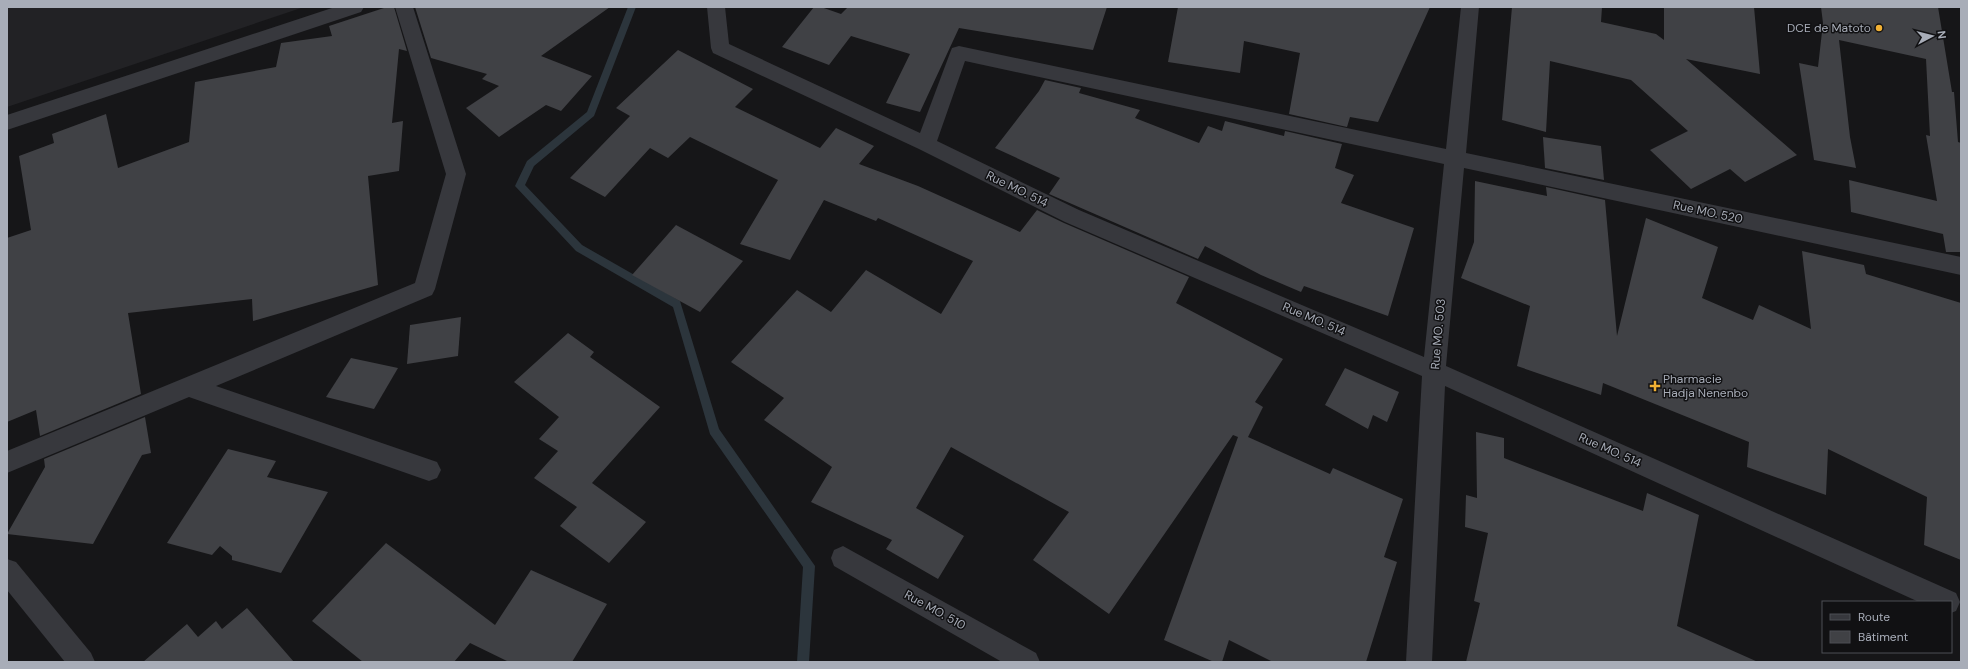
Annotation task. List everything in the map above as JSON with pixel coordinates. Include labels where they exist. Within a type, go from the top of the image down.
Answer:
[{"type":"street","points":[[7,123],[355,7]]},
{"type":"street","points":[[7,462],[187,386],[424,289],[456,174],[404,7]]},
{"type":"street","name":"Rue MO. 514","points":[[716,7],[720,48],[926,144],[1072,216],[1434,371],[1945,601]]},
{"type":"street","name":"Rue MO. 503","points":[[1419,662],[1434,371],[1470,7]]},
{"type":"street","name":"Rue MO. 520","points":[[926,144],[959,53],[1961,266]]},
{"type":"street","points":[[187,386],[429,470]]},
{"type":"street","name":"Rue MO. 510","points":[[843,558],[1027,662]]},
{"type":"street","points":[[7,571],[82,662]]},
{"type":"shaded area","points":[[7,7],[304,7],[7,107]]},
{"type":"building","points":[[387,7],[394,7],[407,51],[399,49],[392,123],[403,121],[399,171],[368,176],[378,285],[253,321],[252,299],[128,313],[141,394],[40,436],[36,410],[7,422],[7,238],[31,230],[19,156],[54,143],[52,134],[106,114],[118,168],[189,142],[195,82],[276,67],[281,43],[332,36],[329,26]]},
{"type":"building","points":[[415,7],[610,7],[541,56],[592,76],[561,111],[546,105],[499,137],[466,108],[499,86],[482,79],[487,74],[431,58]]},
{"type":"building","points":[[814,7],[821,7],[841,14],[848,7],[1107,7],[1093,50],[959,28],[920,112],[886,103],[910,54],[851,36],[829,65],[782,47]]},
{"type":"building","points":[[1178,7],[1430,7],[1378,122],[1350,117],[1347,127],[1289,114],[1300,53],[1244,41],[1240,73],[1168,62]]},
{"type":"building","points":[[1512,7],[1602,7],[1601,22],[1656,34],[1664,40],[1664,7],[1754,7],[1760,74],[1686,59],[1797,155],[1745,182],[1730,169],[1691,189],[1650,150],[1688,131],[1631,80],[1550,61],[1546,132],[1502,120]]},
{"type":"building","points":[[1821,7],[1938,7],[1952,92],[1954,92],[1958,142],[1961,143],[1961,252],[1946,252],[1943,234],[1851,212],[1849,180],[1937,201],[1926,135],[1930,136],[1926,59],[1839,40],[1850,137],[1856,168],[1814,160],[1799,63],[1818,67],[1823,23]]},
{"type":"building","points":[[678,50],[753,89],[735,107],[820,148],[836,128],[874,146],[859,164],[918,186],[1020,232],[1037,210],[1189,277],[1176,303],[1283,359],[1255,402],[1263,407],[1248,437],[1330,474],[1333,468],[1403,499],[1384,557],[1397,562],[1366,662],[1273,662],[1229,640],[1222,662],[1214,662],[1164,640],[1238,437],[1233,435],[1109,614],[1033,560],[1069,512],[951,447],[916,508],[964,536],[938,579],[886,549],[892,540],[811,502],[832,467],[764,420],[784,398],[731,362],[797,290],[831,312],[866,270],[941,314],[973,261],[878,218],[876,221],[824,200],[790,260],[740,244],[778,180],[690,137],[668,158],[650,148],[605,197],[570,178],[630,116],[616,108]]},
{"type":"building","points":[[1045,80],[1081,88],[1079,93],[1140,110],[1135,118],[1199,143],[1208,126],[1222,131],[1225,121],[1284,136],[1285,131],[1342,144],[1335,168],[1354,175],[1341,203],[1414,228],[1388,316],[1304,286],[1301,292],[1261,275],[1205,246],[1198,259],[1049,194],[1060,178],[995,148],[1039,91]]},
{"type":"building","points":[[1543,137],[1601,146],[1604,180],[1545,168]]},
{"type":"building","points":[[1475,181],[1547,196],[1546,187],[1605,200],[1617,336],[1646,218],[1718,247],[1702,298],[1753,320],[1759,305],[1811,329],[1802,251],[1864,265],[1866,274],[1961,303],[1961,560],[1924,545],[1927,497],[1828,449],[1826,495],[1747,467],[1749,442],[1603,383],[1601,395],[1517,366],[1530,306],[1461,278],[1474,242]]},
{"type":"building","points":[[676,225],[743,261],[700,312],[632,275]]},
{"type":"building","points":[[461,317],[458,356],[407,364],[410,325]]},
{"type":"building","points":[[568,333],[594,352],[590,357],[660,407],[592,483],[646,522],[609,563],[560,526],[577,507],[534,478],[558,451],[539,439],[559,417],[514,382]]},
{"type":"building","points":[[351,358],[398,368],[374,409],[326,397]]},
{"type":"building","points":[[1345,368],[1399,392],[1387,422],[1373,415],[1368,429],[1325,405]]},
{"type":"building","points":[[145,417],[151,453],[142,455],[93,544],[7,534],[45,467],[44,459]]},
{"type":"building","points":[[1476,432],[1504,438],[1504,458],[1643,511],[1647,493],[1699,515],[1677,626],[1758,662],[1466,662],[1480,603],[1474,601],[1488,533],[1465,527],[1466,495],[1477,498]]},
{"type":"building","points":[[228,449],[276,461],[267,477],[328,492],[281,573],[232,560],[232,556],[220,546],[212,555],[167,543]]},
{"type":"building","points":[[386,543],[495,625],[531,570],[607,604],[572,662],[509,662],[470,643],[454,662],[363,662],[312,621]]},
{"type":"building","points":[[247,608],[294,662],[143,662],[187,624],[198,637],[216,621],[222,629]]},
{"type":"waterway","points":[[632,7],[591,114],[530,164],[520,186],[579,248],[677,304],[714,431],[809,566],[803,662]]},
{"type":"place","name":"DCE de Matoto","points":[[1879,28]]},
{"type":"place","name":"Pharmacie Hadja Nenenbo","points":[[1655,386]]}]
